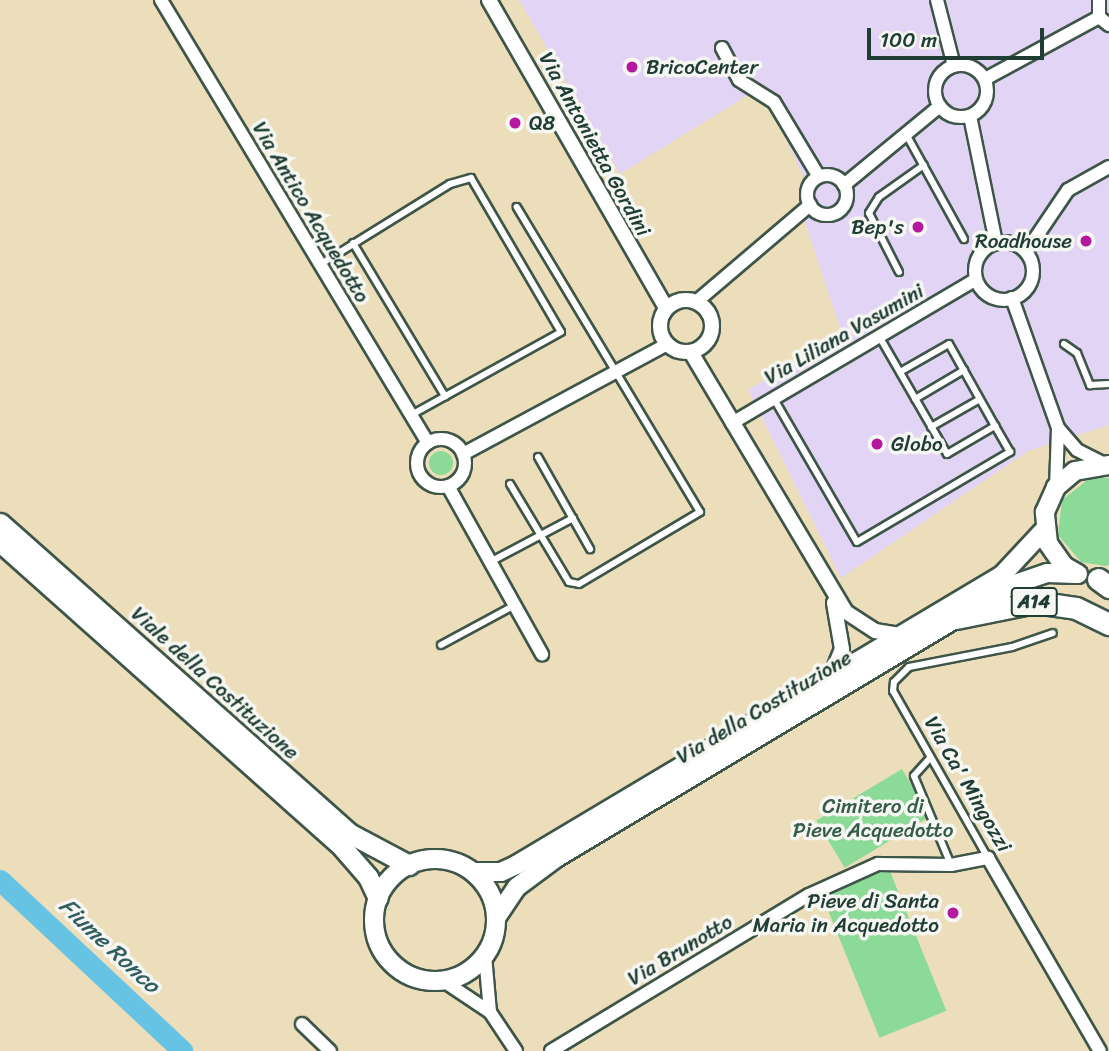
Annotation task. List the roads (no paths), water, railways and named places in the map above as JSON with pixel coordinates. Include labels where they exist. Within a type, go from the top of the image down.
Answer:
[{"type":"highway","name":"Viale della Costituzione","points":[[0,523],[349,832],[409,865]]},
{"type":"highway","name":"Viale della Costituzione","points":[[0,542],[342,848],[368,877],[378,898]]},
{"type":"highway","name":"A14","points":[[956,618],[1035,602],[1076,608],[1109,624]]},
{"type":"main road","points":[[1076,574],[1055,556],[1044,530],[1045,512],[1056,487],[1075,471],[1108,465]]},
{"type":"main road","points":[[474,872],[487,888],[496,918],[485,955],[466,972],[442,980],[411,976],[387,957],[375,929],[378,898],[390,879],[409,865],[447,860],[474,872],[501,872],[516,865],[1002,575],[1044,530]]},
{"type":"main road","name":"Via della Costituzione","points":[[496,918],[517,887],[555,858],[1012,585],[1047,573],[1076,574],[1105,581]]},
{"type":"street","name":"Via Antico Acquedotto","points":[[161,0],[428,443]]},
{"type":"street","name":"Via Antonietta Gordini","points":[[489,0],[666,308]]},
{"type":"street","points":[[937,0],[954,66]]},
{"type":"street","points":[[985,79],[1104,21],[1098,0]]},
{"type":"street","points":[[722,48],[739,80],[774,102],[819,177]]},
{"type":"street","points":[[954,66],[973,67],[985,79],[986,101],[970,116],[953,116],[940,106],[937,81],[954,66]]},
{"type":"street","points":[[844,185],[940,106]]},
{"type":"street","points":[[970,116],[996,243]]},
{"type":"street","points":[[1026,252],[1068,190],[1109,167]]},
{"type":"street","points":[[830,176],[844,185],[846,197],[837,212],[825,215],[810,205],[809,186],[819,177],[830,176]]},
{"type":"street","points":[[696,302],[810,205]]},
{"type":"street","points":[[996,243],[1013,243],[1026,252],[1032,278],[1012,298],[986,294],[976,279],[977,261],[996,243]]},
{"type":"street","name":"Via Liliana Vasumini","points":[[732,422],[976,279]]},
{"type":"street","points":[[1012,298],[1058,428],[1077,450],[1108,465]]},
{"type":"street","points":[[692,354],[708,340],[712,327],[706,309],[696,302],[678,301],[666,308],[660,330],[667,344],[692,354],[829,589],[859,623],[900,635]]},
{"type":"street","points":[[463,454],[615,369],[667,344]]},
{"type":"street","points":[[1056,487],[1058,428]]},
{"type":"street","points":[[444,440],[463,454],[461,477],[448,486],[433,486],[421,477],[419,455],[428,443],[444,440]]},
{"type":"street","points":[[448,486],[542,654]]},
{"type":"street","points":[[829,589],[842,632],[842,649],[831,676]]},
{"type":"street","name":"Via Brunotto","points":[[551,1051],[809,895],[878,864],[951,864],[988,858]]},
{"type":"street","name":"Via Ca' Mingozzi","points":[[988,858],[1100,1051]]},
{"type":"street","points":[[485,955],[490,1012]]},
{"type":"street","points":[[442,980],[490,1012],[516,1051]]},
{"type":"street","points":[[302,1024],[330,1051]]},
{"type":"lane","points":[[906,134],[964,239]]},
{"type":"lane","points":[[899,272],[869,213],[878,197],[923,165]]},
{"type":"lane","points":[[320,264],[450,184],[471,178],[561,332],[411,415]]},
{"type":"lane","points":[[510,484],[569,582],[579,584],[700,512],[517,207]]},
{"type":"lane","points":[[353,243],[445,396]]},
{"type":"lane","points":[[878,336],[947,454],[995,426]]},
{"type":"lane","points":[[774,398],[857,542],[1010,452],[949,344],[900,372]]},
{"type":"lane","points":[[1064,344],[1077,353],[1090,384],[1109,384]]},
{"type":"lane","points":[[915,399],[964,370]]},
{"type":"lane","points":[[931,427],[980,399]]},
{"type":"lane","points":[[538,457],[590,549]]},
{"type":"lane","points":[[491,562],[573,518]]},
{"type":"lane","points":[[441,645],[515,606]]},
{"type":"lane","name":"Via Ca' Mingozzi","points":[[988,858],[893,691],[900,674],[909,667],[1012,647],[1053,633]]},
{"type":"lane","points":[[930,758],[914,776],[951,864]]},
{"type":"waterway","name":"Fiume Ronco","points":[[0,880],[183,1051]]},
{"type":"place","name":"BricoCenter","points":[[632,67]]},
{"type":"place","name":"Q8","points":[[515,123]]},
{"type":"place","name":"Bep's","points":[[918,227]]},
{"type":"place","name":"Roadhouse","points":[[1086,241]]},
{"type":"place","name":"Globo","points":[[877,444]]},
{"type":"place","name":"Pieve di Santa Maria in Acquedotto","points":[[953,913]]},
{"type":"park label","name":"Cimitero di Pieve Acquedotto","points":[[873,818]]}]
